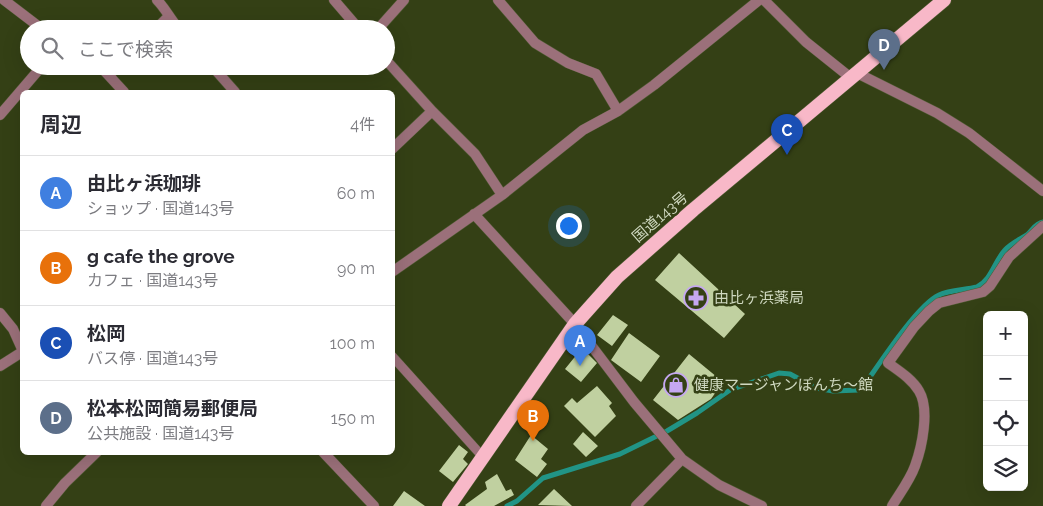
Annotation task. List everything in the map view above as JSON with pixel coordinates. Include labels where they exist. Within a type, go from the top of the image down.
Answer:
[{"type":"highway","name":"国道143号","points":[[448,506],[576,324],[617,277],[944,0]]},
{"type":"street","points":[[4,0],[30,20]]},
{"type":"street","points":[[157,0],[167,10],[168,17],[171,20]]},
{"type":"street","points":[[334,0],[351,20]]},
{"type":"street","points":[[386,20],[404,0]]},
{"type":"street","points":[[498,0],[535,43],[568,63],[596,74],[618,112]]},
{"type":"street","points":[[395,270],[502,195],[583,130],[618,112],[759,0]]},
{"type":"street","points":[[764,0],[806,42],[854,75],[937,113],[969,133],[1043,190]]},
{"type":"street","points":[[165,20],[168,17]]},
{"type":"street","points":[[395,70],[475,154],[502,195]]},
{"type":"street","points":[[21,90],[34,75]]},
{"type":"street","points":[[109,75],[122,90]]},
{"type":"street","points":[[220,75],[233,90]]},
{"type":"street","points":[[0,114],[20,91]]},
{"type":"street","points":[[395,146],[432,111]]},
{"type":"street","points":[[474,214],[576,324],[634,402],[682,459],[719,485],[762,506]]},
{"type":"street","points":[[892,506],[915,467],[925,418],[920,391],[910,379],[888,363],[914,327],[929,311],[939,303],[983,292],[990,286],[1009,257],[1043,226]]},
{"type":"street","points":[[0,313],[13,330],[20,346]]},
{"type":"street","points":[[0,366],[20,352]]},
{"type":"street","points":[[46,506],[65,483],[94,455]]},
{"type":"street","points":[[326,455],[374,506]]},
{"type":"street","points":[[636,506],[682,459]]},
{"type":"lane","points":[[395,359],[482,456]]},
{"type":"building","points":[[679,253],[745,314],[724,338],[655,280]]},
{"type":"building","points":[[613,315],[628,325],[612,346],[597,335]]},
{"type":"building","points":[[629,333],[660,356],[641,382],[611,360]]},
{"type":"building","points":[[582,348],[597,363],[581,382],[565,369]]},
{"type":"building","points":[[689,354],[723,382],[711,399],[678,420],[653,400]]},
{"type":"building","points":[[597,386],[612,403],[609,406],[616,416],[595,437],[564,406],[572,398],[577,403]]},
{"type":"building","points":[[583,432],[598,446],[586,457],[573,444]]},
{"type":"building","points":[[531,435],[548,449],[541,459],[547,464],[537,477],[515,460]]},
{"type":"building","points":[[459,445],[468,452],[463,459],[468,464],[453,482],[439,471]]},
{"type":"building","points":[[497,474],[506,491],[511,489],[514,495],[494,506],[465,505],[487,489],[485,482]]},
{"type":"building","points":[[554,489],[572,506],[538,505]]},
{"type":"building","points":[[404,491],[425,506],[393,506]]},
{"type":"waterway","points":[[507,506],[517,501],[543,478],[620,454],[667,431],[730,390],[779,373],[790,374],[816,388],[833,391],[859,390],[909,323],[930,301],[943,293],[977,287],[982,284],[1007,248],[1028,234],[1036,225],[1043,222]]},
{"type":"place","name":"松本松岡簡易郵便局","points":[[884,70]]},
{"type":"place","name":"松岡","points":[[787,155]]},
{"type":"place","name":"由比ヶ浜薬局","points":[[696,298]]},
{"type":"place","name":"由比ヶ浜珈琲","points":[[580,366]]},
{"type":"place","name":"健康マージャンぽんち～館","points":[[676,385]]},
{"type":"place","name":"g cafe the grove","points":[[533,441]]}]
